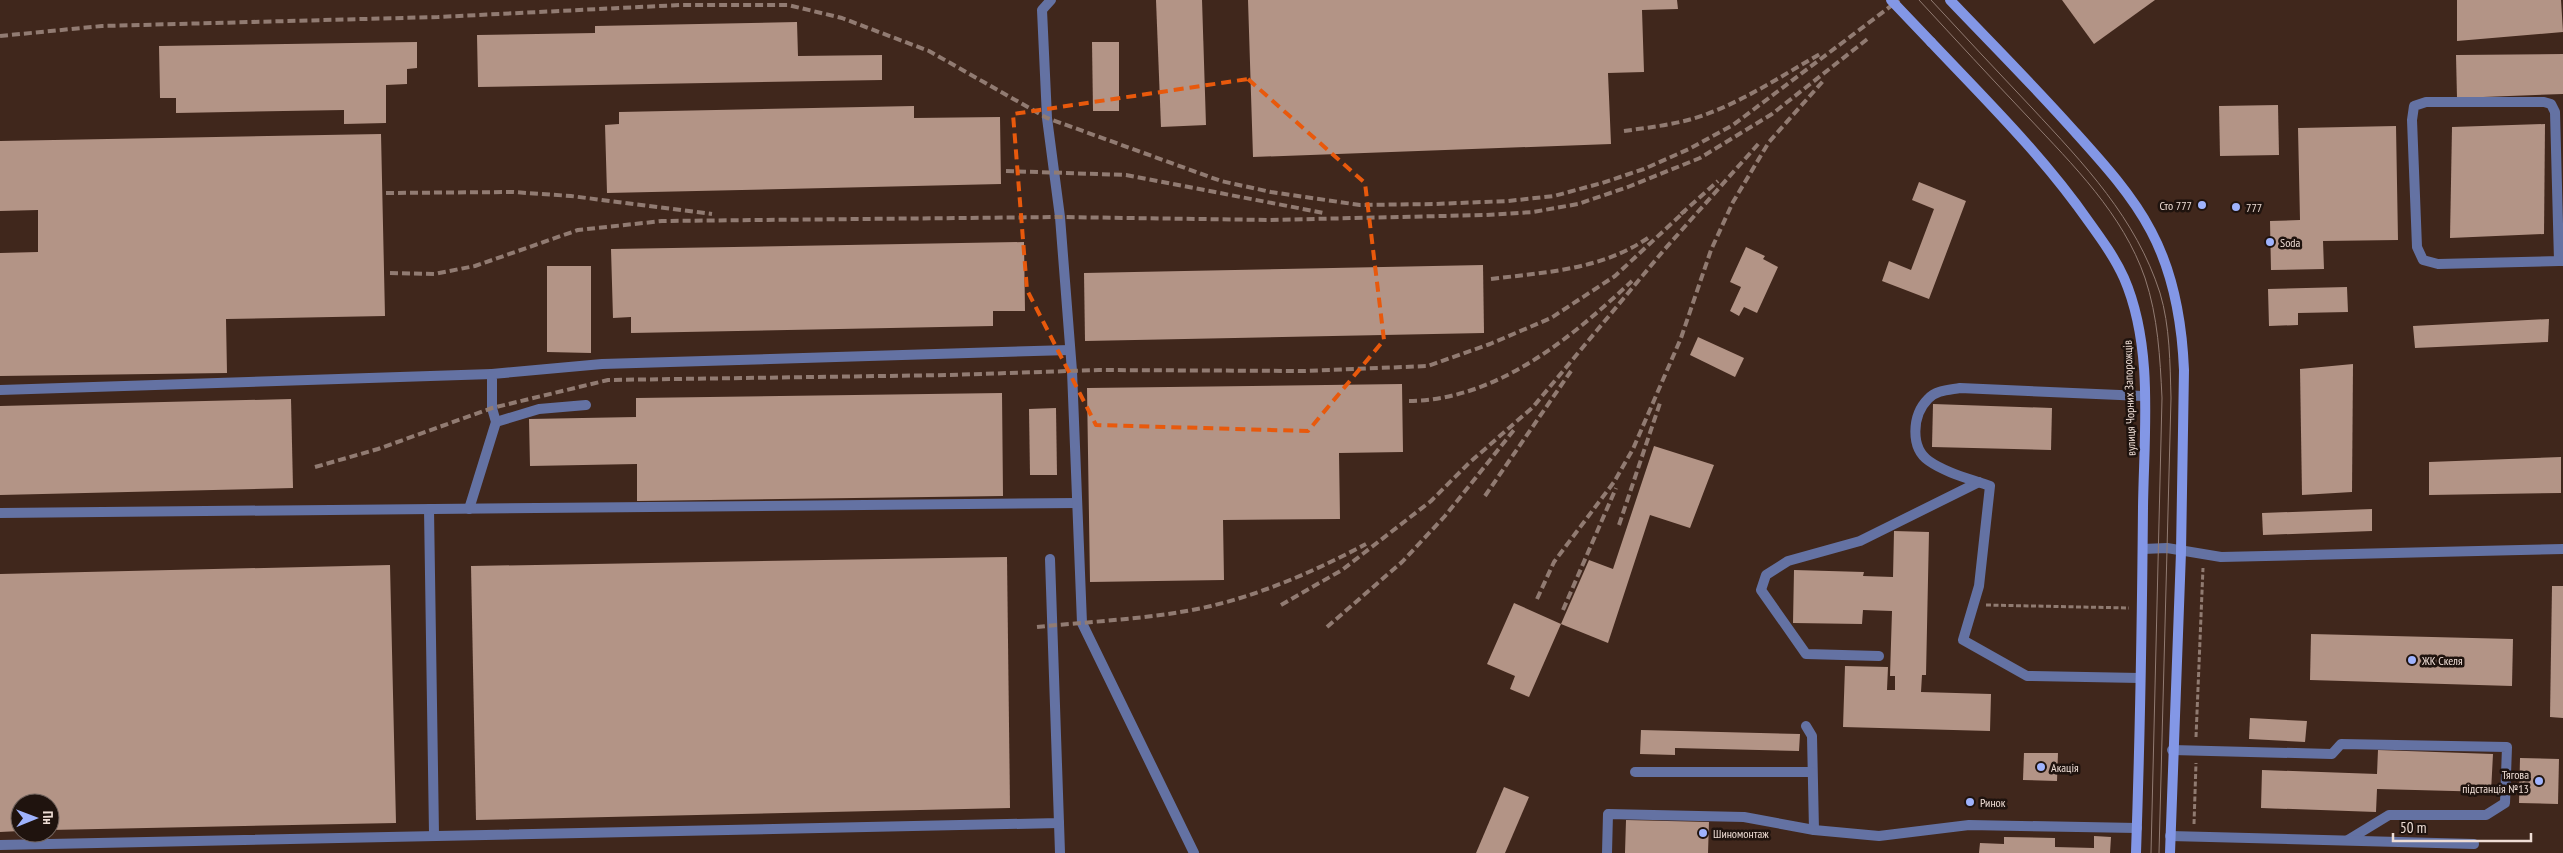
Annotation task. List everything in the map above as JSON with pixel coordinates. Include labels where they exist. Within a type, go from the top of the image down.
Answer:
[{"type":"main road","name":"вулиця Чорних Запорожців","points":[[1891,0],[2035,152],[2074,200],[2114,258],[2124,278],[2138,321],[2142,351],[2143,396],[2143,549],[2136,853]]},
{"type":"main road","points":[[1950,0],[2102,162],[2140,212],[2161,252],[2174,293],[2183,342],[2181,552],[2172,750],[2170,853]]},
{"type":"street","points":[[1051,0],[1042,10],[1047,118],[1060,216],[1070,350],[1082,623],[1194,853]]},
{"type":"street","points":[[2426,102],[2551,104],[2555,112],[2561,261],[2438,264],[2423,260],[2417,247],[2412,120],[2414,106],[2426,102]]},
{"type":"street","points":[[0,390],[492,374],[602,364],[1070,350]]},
{"type":"street","points":[[469,509],[496,422],[492,408],[492,374]]},
{"type":"street","points":[[2140,678],[2027,676],[1963,640],[1979,586],[1990,486],[1928,461],[1916,445],[1916,427],[1920,412],[1927,399],[1938,392],[1960,388],[2143,396]]},
{"type":"street","points":[[496,422],[538,409],[586,405]]},
{"type":"street","points":[[1879,656],[1806,654],[1760,590],[1766,576],[1788,561],[1860,541],[1979,482]]},
{"type":"street","points":[[0,513],[1077,503]]},
{"type":"street","points":[[429,509],[434,834]]},
{"type":"street","points":[[2143,549],[2167,548],[2181,552],[2221,557],[2563,549]]},
{"type":"street","points":[[1050,559],[1060,853]]},
{"type":"street","points":[[1806,726],[1812,736],[1814,830]]},
{"type":"street","points":[[2172,750],[2332,754],[2341,744],[2507,747],[2506,803],[2486,815],[2389,816],[2348,840]]},
{"type":"street","points":[[1635,772],[1812,772]]},
{"type":"street","points":[[1607,852],[1608,814],[1744,817],[1814,830],[1879,836],[1969,825],[2137,828]]},
{"type":"street","points":[[0,845],[434,834],[1059,823]]},
{"type":"street","points":[[2170,836],[2474,844]]},
{"type":"path","points":[[2194,837],[2203,555]]},
{"type":"path","points":[[1973,605],[2142,609]]},
{"type":"highlighted area","points":[[1248,79],[1365,183],[1384,340],[1308,431],[1096,425],[1027,290],[1013,114]]},
{"type":"building","points":[[1156,0],[1202,0],[1206,125],[1161,127]]},
{"type":"building","points":[[1248,0],[1677,0],[1678,9],[1642,10],[1644,72],[1608,73],[1611,144],[1253,157]]},
{"type":"building","points":[[2062,0],[2155,0],[2094,44]]},
{"type":"building","points":[[2457,0],[2561,0],[2563,32],[2457,41]]},
{"type":"building","points":[[797,22],[798,56],[882,55],[882,80],[478,87],[477,35],[595,33],[595,26]]},
{"type":"building","points":[[417,42],[417,68],[407,69],[407,84],[386,85],[386,123],[344,124],[344,110],[176,113],[176,98],[160,98],[159,46]]},
{"type":"building","points":[[1092,42],[1119,42],[1119,111],[1093,111]]},
{"type":"building","points":[[2563,54],[2563,94],[2457,98],[2456,55]]},
{"type":"building","points":[[2278,105],[2279,155],[2220,156],[2219,106]]},
{"type":"building","points":[[914,106],[914,118],[1000,117],[1001,184],[607,193],[605,125],[619,124],[619,112]]},
{"type":"building","points":[[2545,124],[2544,234],[2450,238],[2452,127]]},
{"type":"building","points":[[2396,126],[2398,240],[2323,241],[2324,269],[2271,270],[2270,221],[2300,220],[2298,128]]},
{"type":"building","points":[[381,134],[385,316],[226,319],[227,373],[0,376],[0,253],[38,252],[38,210],[0,211],[0,141]]},
{"type":"building","points":[[1919,182],[1966,201],[1929,299],[1882,281],[1889,261],[1911,270],[1934,209],[1912,200]]},
{"type":"building","points":[[1024,242],[1025,311],[993,311],[993,326],[631,333],[631,317],[613,318],[611,249]]},
{"type":"building","points":[[1746,247],[1765,256],[1763,259],[1778,267],[1757,313],[1744,307],[1739,316],[1730,311],[1741,287],[1730,282]]},
{"type":"building","points":[[1483,265],[1484,333],[1085,341],[1084,273]]},
{"type":"building","points":[[547,266],[591,266],[591,353],[547,352]]},
{"type":"building","points":[[2347,287],[2348,312],[2298,313],[2298,325],[2269,326],[2268,289]]},
{"type":"building","points":[[2549,319],[2548,342],[2415,348],[2413,326]]},
{"type":"building","points":[[1698,337],[1744,358],[1735,377],[1690,355]]},
{"type":"building","points":[[2353,364],[2352,492],[2302,495],[2300,369]]},
{"type":"building","points":[[1402,384],[1403,452],[1339,453],[1340,519],[1223,520],[1224,580],[1090,582],[1087,388]]},
{"type":"building","points":[[1002,393],[1003,496],[637,501],[637,464],[530,466],[529,419],[636,417],[636,398]]},
{"type":"building","points":[[291,399],[293,488],[0,495],[0,406]]},
{"type":"building","points":[[1933,404],[2052,408],[2051,450],[1932,447]]},
{"type":"building","points":[[1056,408],[1057,475],[1030,475],[1029,409]]},
{"type":"building","points":[[1654,446],[1714,465],[1690,528],[1650,515],[1608,643],[1561,624],[1589,560],[1613,569]]},
{"type":"building","points":[[2561,457],[2561,493],[2429,495],[2429,462]]},
{"type":"building","points":[[2372,509],[2372,531],[2263,535],[2262,513]]},
{"type":"building","points":[[1894,531],[1929,532],[1926,675],[1922,675],[1921,692],[1991,694],[1990,731],[1843,727],[1845,666],[1888,667],[1887,690],[1895,690],[1895,676],[1890,676],[1892,611],[1863,610],[1862,624],[1793,623],[1794,570],[1864,572],[1863,576],[1893,577]]},
{"type":"building","points":[[1007,557],[1010,808],[476,820],[471,566]]},
{"type":"building","points":[[390,565],[396,823],[60,830],[60,793],[10,793],[10,832],[0,832],[0,574]]},
{"type":"building","points":[[2552,586],[2563,586],[2563,718],[2550,717]]},
{"type":"building","points":[[1514,603],[1561,624],[1529,697],[1510,689],[1515,676],[1487,664]]},
{"type":"building","name":"ЖК Скеля","points":[[2311,634],[2513,639],[2512,686],[2310,680]]},
{"type":"building","points":[[2250,718],[2307,721],[2305,742],[2249,739]]},
{"type":"building","points":[[1641,730],[1800,734],[1799,751],[1675,748],[1675,755],[1640,754]]},
{"type":"building","points":[[2378,750],[2493,754],[2491,792],[2377,789],[2376,812],[2261,808],[2262,770],[2377,774]]},
{"type":"building","name":"Акація","points":[[2024,753],[2058,753],[2057,781],[2023,780]]},
{"type":"building","name":"Тягова пiдстанцiя №13","points":[[2520,758],[2559,759],[2558,804],[2519,803]]},
{"type":"building","points":[[1504,787],[1529,797],[1505,853],[1476,853]]},
{"type":"building","points":[[1626,820],[1709,822],[1708,853],[1625,853]]},
{"type":"building","points":[[2094,836],[2111,837],[2110,853],[1979,853],[1980,843],[2004,844],[2004,837],[2055,838],[2055,847],[2094,848]]},
{"type":"tram line","points":[[1919,0],[2062,153],[2095,192],[2124,233],[2136,255],[2153,307],[2158,337],[2162,398],[2151,853]]},
{"type":"tram line","points":[[1931,0],[2089,171],[2123,216],[2137,240],[2150,266],[2160,293],[2168,332],[2171,398],[2159,853]]},
{"type":"railway","points":[[0,36],[102,26],[438,17],[680,5],[788,5],[842,18],[929,51],[1047,118],[1221,181],[1271,192],[1360,205],[1434,204],[1508,201],[1554,196],[1644,169],[1689,149],[1733,125],[1899,0]]},
{"type":"railway","points":[[390,273],[434,274],[475,266],[578,230],[662,221],[1060,217],[1269,220],[1485,215],[1533,212],[1578,204],[1628,187],[1700,158],[1772,114],[1870,37]]},
{"type":"railway","points":[[1624,131],[1677,123],[1707,114],[1751,94],[1820,54]]},
{"type":"railway","points":[[1537,599],[1554,562],[1614,482],[1633,449],[1681,338],[1711,250],[1733,202],[1769,142],[1824,80]]},
{"type":"railway","points":[[1281,605],[1342,570],[1431,501],[1469,463],[1533,407],[1664,250],[1760,142]]},
{"type":"railway","points":[[1006,171],[1126,175],[1324,213]]},
{"type":"railway","points":[[1681,214],[1718,181]]},
{"type":"railway","points":[[386,193],[513,192],[571,196],[712,214]]},
{"type":"railway","points":[[315,467],[378,449],[492,408],[608,380],[950,375],[1099,370],[1304,371],[1428,366],[1490,344],[1551,318],[1615,276],[1685,211]]},
{"type":"railway","points":[[1491,279],[1572,268],[1592,263],[1630,249],[1648,238]]},
{"type":"railway","points":[[1409,401],[1441,398],[1472,390],[1502,378],[1558,344],[1584,324],[1632,281]]},
{"type":"railway","points":[[1485,496],[1571,371]]},
{"type":"railway","points":[[1619,525],[1661,400]]},
{"type":"railway","points":[[1327,627],[1402,562],[1445,516],[1514,430]]},
{"type":"railway","points":[[1563,610],[1616,488]]},
{"type":"railway","points":[[1037,627],[1146,617],[1231,601],[1290,580],[1366,544]]},
{"type":"place","name":"Сто 777","points":[[2202,205]]},
{"type":"place","name":"777","points":[[2236,207]]},
{"type":"place","name":"Soda","points":[[2270,242]]},
{"type":"place","name":"ЖК Скеля","points":[[2412,660]]},
{"type":"place","name":"Акація","points":[[2041,767]]},
{"type":"place","name":"Тягова пiдстанцiя №13","points":[[2539,781]]},
{"type":"place","name":"Ринок","points":[[1970,802]]},
{"type":"place","name":"Шиномонтаж","points":[[1703,833]]}]
